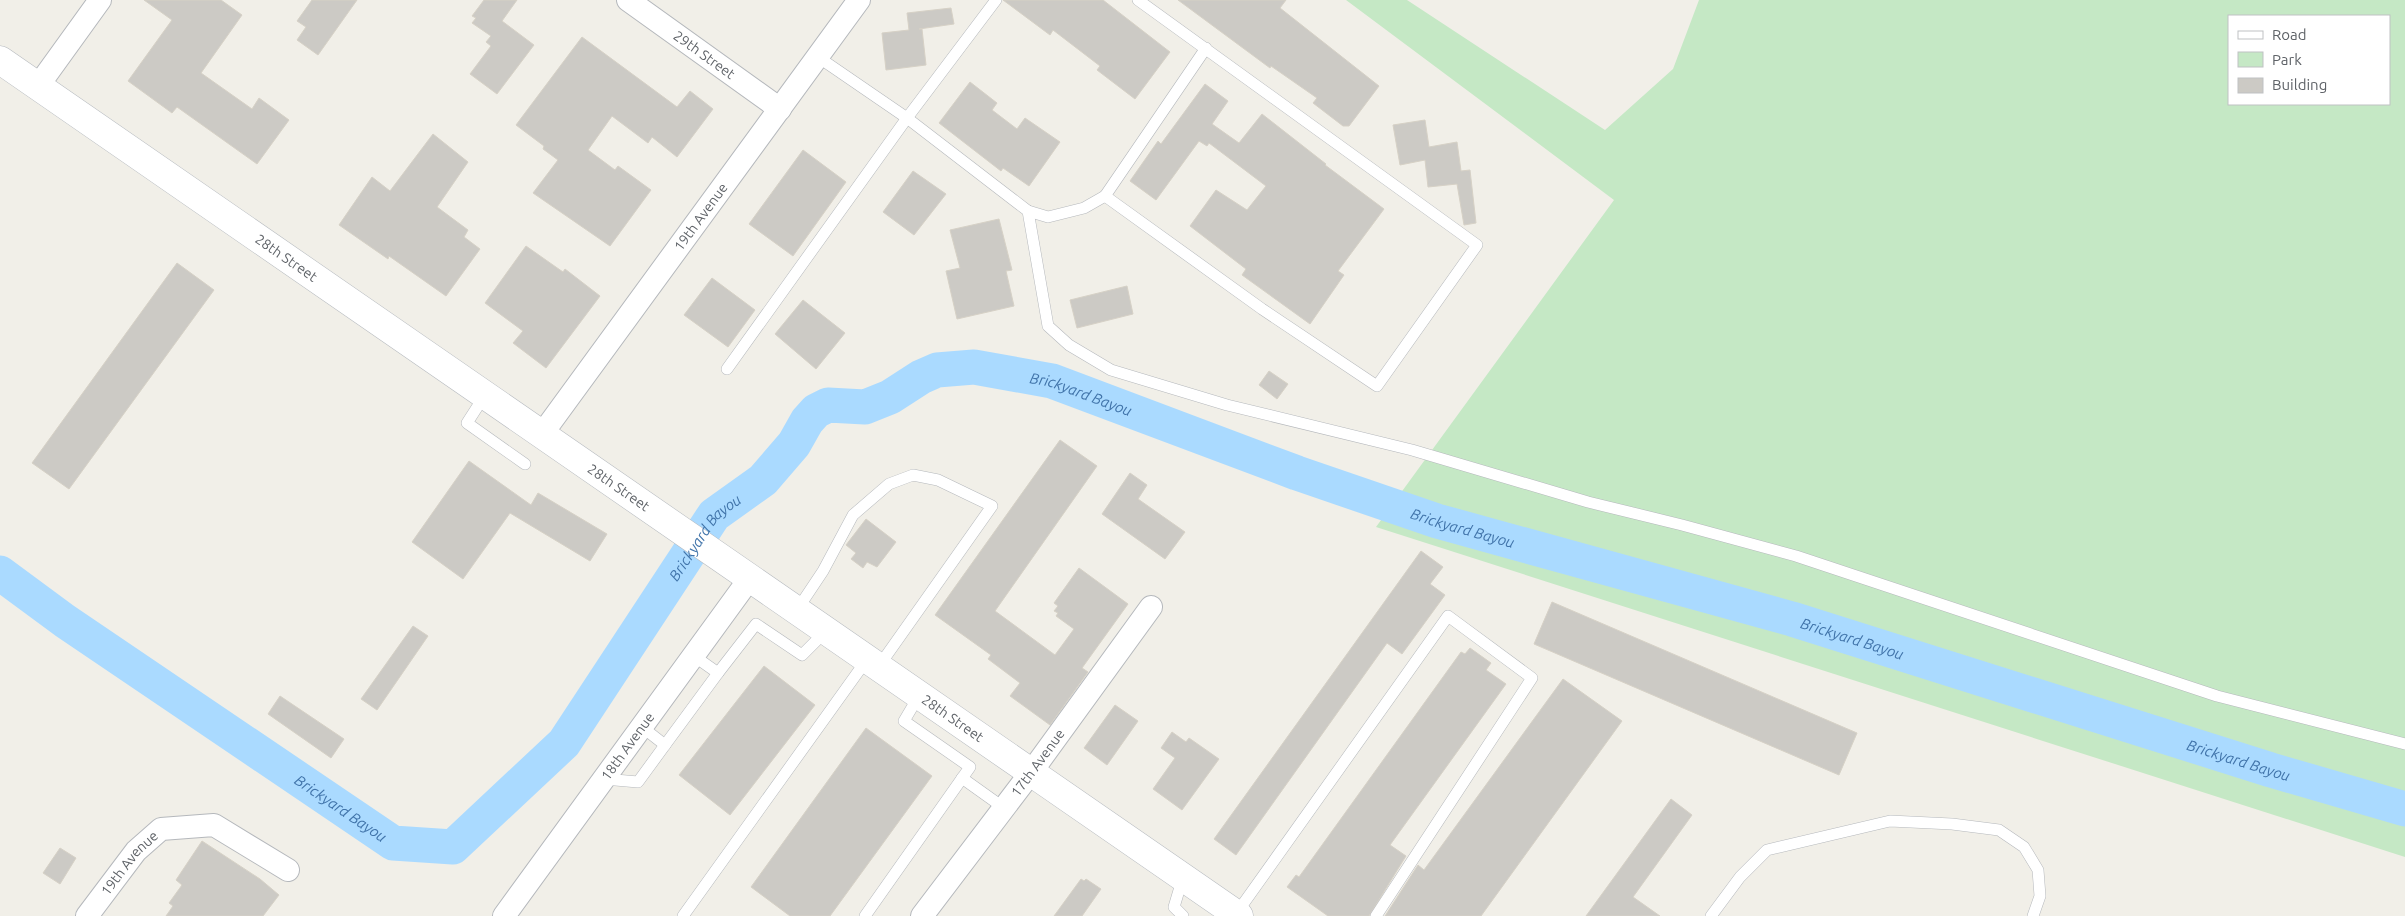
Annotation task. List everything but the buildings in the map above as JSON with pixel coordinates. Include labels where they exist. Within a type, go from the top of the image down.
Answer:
[{"type":"main road","name":"28th Street","points":[[0,60],[1032,771],[1237,915]]},
{"type":"street","points":[[38,86],[100,0]]},
{"type":"street","name":"29th Street","points":[[628,0],[780,109]]},
{"type":"street","name":"19th Avenue","points":[[542,434],[859,0]]},
{"type":"street","name":"18th Avenue","points":[[504,916],[750,578]]},
{"type":"street","name":"17th Avenue","points":[[922,916],[1032,771],[1151,608]]},
{"type":"street","name":"19th Avenue","points":[[87,916],[136,851],[161,829],[214,825],[288,870]]},
{"type":"lane","points":[[726,369],[907,118],[996,0]]},
{"type":"lane","points":[[1105,196],[1262,309],[1377,386],[1478,245],[1138,0]]},
{"type":"lane","points":[[818,57],[907,118],[1028,211],[1048,217],[1084,208],[1105,196],[1206,48]]},
{"type":"lane","points":[[1028,211],[1048,326],[1069,345],[1111,370],[1228,405],[1412,450],[1588,502],[1796,556],[2217,696],[2405,744]]},
{"type":"lane","points":[[485,395],[466,423],[525,464]]},
{"type":"lane","points":[[683,916],[992,506],[938,480],[913,475],[888,484],[853,515],[823,571],[797,610]]},
{"type":"lane","points":[[1237,915],[1448,616],[1532,678],[1376,916]]},
{"type":"lane","points":[[604,779],[638,782],[718,672],[756,624],[802,655],[827,630]]},
{"type":"lane","points":[[694,656],[718,672]]},
{"type":"lane","points":[[865,916],[970,767],[904,721],[920,694]]},
{"type":"lane","points":[[642,727],[665,745]]},
{"type":"lane","points":[[962,778],[1004,808]]},
{"type":"lane","points":[[1711,916],[1740,877],[1767,850],[1890,821],[1952,824],[1999,830],[2012,838],[2024,847],[2038,870],[2040,896],[2033,916]]},
{"type":"lane","points":[[1183,916],[1174,907],[1184,877]]},
{"type":"green space","points":[[1346,0],[1407,0],[1605,130],[1673,69],[1699,0],[2405,0],[2405,857],[1376,527],[1614,200]]},
{"type":"waterway","name":"Brickyard Bayou","points":[[0,573],[65,621],[393,843],[453,847],[564,743],[714,515],[763,480],[794,444],[807,421],[816,411],[828,405],[865,407],[890,397],[921,377],[937,370],[974,367],[1052,381],[1297,473],[1437,521],[1792,619],[2271,770],[2405,809]]}]
